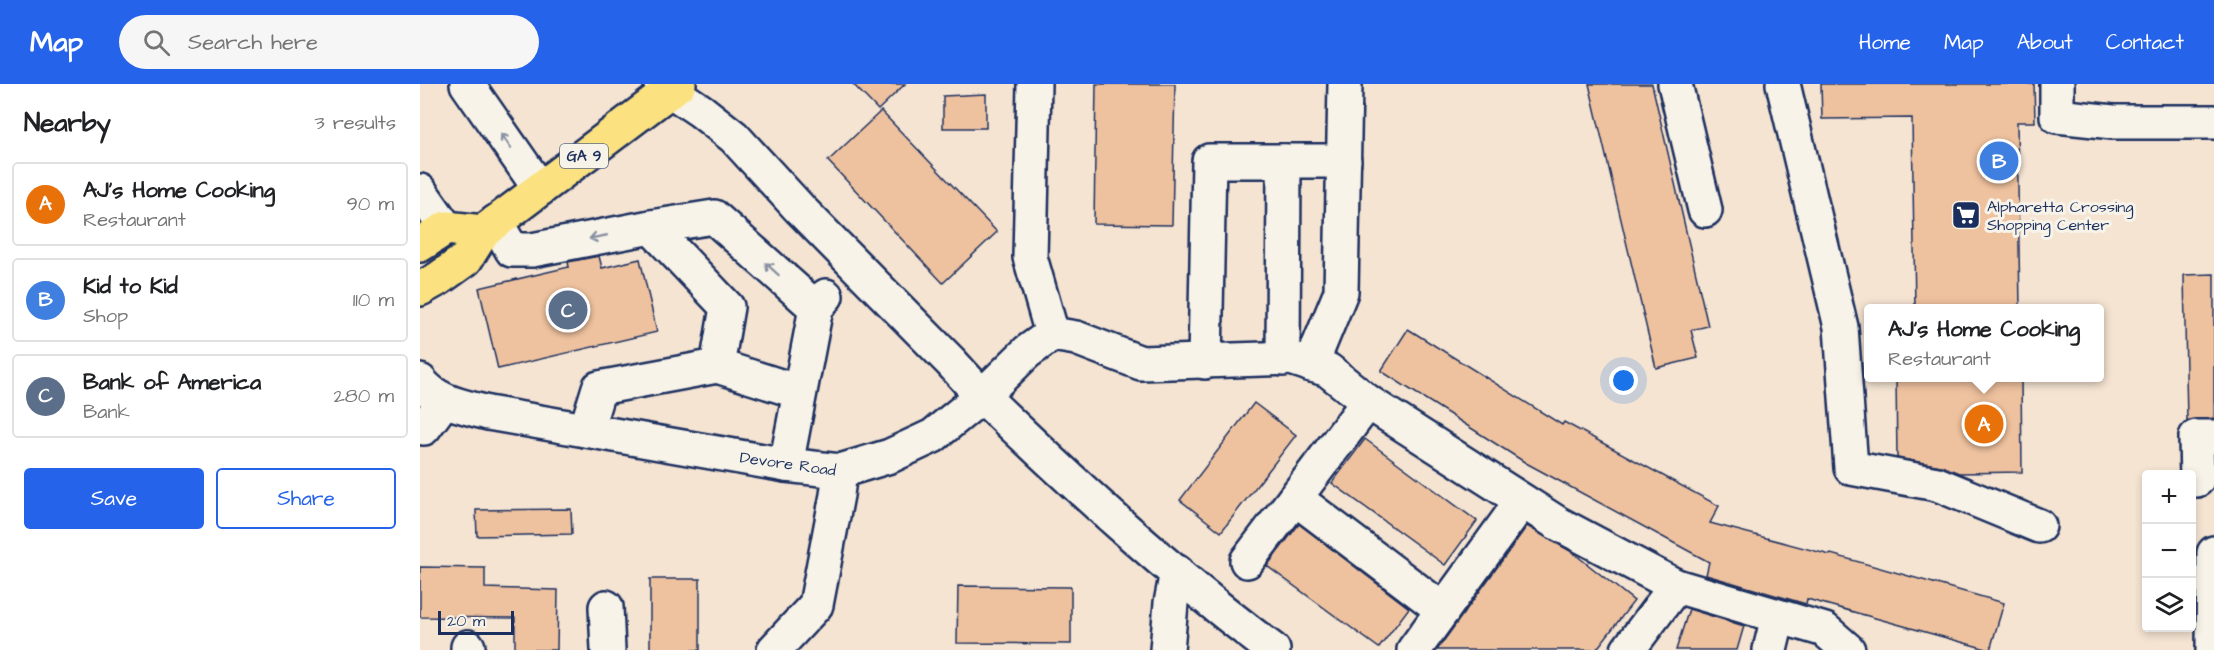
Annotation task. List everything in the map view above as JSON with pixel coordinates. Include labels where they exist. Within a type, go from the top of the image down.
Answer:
[{"type":"highway","name":"GA 9","points":[[429,284],[465,259],[490,227],[670,86]]},
{"type":"highway","points":[[433,237],[490,227]]},
{"type":"street","points":[[467,84],[540,189]]},
{"type":"street","points":[[1034,84],[1030,257],[1052,334],[1076,338],[1141,363],[1297,362],[1328,370],[1368,402],[1557,523],[1676,586],[1825,630],[1848,650]]},
{"type":"street","points":[[1297,362],[1341,292],[1345,84]]},
{"type":"street","points":[[1675,84],[1705,210]]},
{"type":"street","points":[[1783,84],[1841,327],[1851,468],[1937,484],[2039,525]]},
{"type":"street","points":[[2057,84],[2057,116],[2114,122],[2214,122]]},
{"type":"street","points":[[670,86],[734,136],[800,209],[982,396],[1076,485],[1177,573],[1273,650]]},
{"type":"street","points":[[1205,362],[1209,161],[1344,161]]},
{"type":"street","points":[[1284,161],[1297,362]]},
{"type":"street","points":[[420,191],[433,237]]},
{"type":"street","points":[[490,227],[512,250],[532,250],[714,217],[821,302],[799,392],[786,465]]},
{"type":"street","points":[[651,227],[727,307],[717,366]]},
{"type":"street","points":[[420,306],[429,284]]},
{"type":"street","name":"Devore Road","points":[[432,391],[488,412],[786,465],[840,471],[890,456],[933,436],[982,396],[1027,352],[1052,334]]},
{"type":"street","points":[[420,357],[432,391],[424,428],[420,427]]},
{"type":"street","points":[[586,430],[599,388],[717,366],[799,392]]},
{"type":"street","points":[[1247,561],[1368,402]]},
{"type":"street","points":[[2197,480],[2196,437],[2214,436]]},
{"type":"street","points":[[792,643],[816,606],[840,471]]},
{"type":"street","points":[[1295,498],[1443,610]]},
{"type":"street","points":[[1414,650],[1522,501]]},
{"type":"street","points":[[2213,650],[2214,553]]},
{"type":"street","points":[[1167,650],[1171,603],[1177,573]]},
{"type":"street","points":[[1628,650],[1676,586]]},
{"type":"street","points":[[606,607],[608,650]]},
{"type":"street","points":[[1770,650],[1778,617]]},
{"type":"building","points":[[853,84],[905,84],[878,110]]},
{"type":"building","points":[[1096,84],[1175,84],[1172,225],[1094,224]]},
{"type":"building","points":[[1589,84],[1652,84],[1708,326],[1691,330],[1698,358],[1656,368]]},
{"type":"building","name":"Alpharetta Crossing Shopping Center","points":[[1821,84],[2034,84],[2035,122],[2017,122],[2020,304],[1915,304],[1912,118],[1822,119]]},
{"type":"building","points":[[986,94],[986,128],[943,128],[943,96]]},
{"type":"building","points":[[881,111],[997,232],[943,283],[828,161]]},
{"type":"building","points":[[599,256],[602,268],[640,259],[657,332],[498,369],[479,288],[569,267],[568,262]]},
{"type":"building","points":[[2214,274],[2214,418],[2187,421],[2184,275]]},
{"type":"building","points":[[1408,329],[1562,425],[1564,422],[1719,506],[1710,523],[1831,554],[2004,603],[1990,650],[1807,599],[1806,604],[1706,575],[1709,562],[1526,463],[1381,371]]},
{"type":"building","points":[[1896,382],[2021,382],[2022,472],[1959,473],[1941,466],[1897,458]]},
{"type":"building","points":[[1254,403],[1296,435],[1221,532],[1180,500]]},
{"type":"building","points":[[1365,439],[1477,521],[1445,565],[1332,483]]},
{"type":"building","points":[[571,509],[572,534],[477,536],[476,510]]},
{"type":"building","points":[[1299,524],[1409,608],[1379,648],[1267,566]]},
{"type":"building","points":[[1527,526],[1572,552],[1634,601],[1596,650],[1437,650]]},
{"type":"building","points":[[420,567],[485,568],[485,588],[558,590],[557,650],[515,650],[515,618],[420,617]]},
{"type":"building","points":[[650,579],[700,579],[700,650],[650,650]]},
{"type":"building","points":[[958,586],[1071,587],[1071,644],[957,643]]},
{"type":"building","points":[[1689,609],[1744,626],[1737,650],[1676,650]]},
{"type":"place","name":"Kid to Kid","points":[[1999,161]]},
{"type":"place","name":"Alpharetta Crossing Shopping Center","points":[[1966,215]]},
{"type":"place","name":"Bank of America","points":[[568,310]]},
{"type":"place","name":"AJ's Home Cooking","points":[[1984,424]]}]
